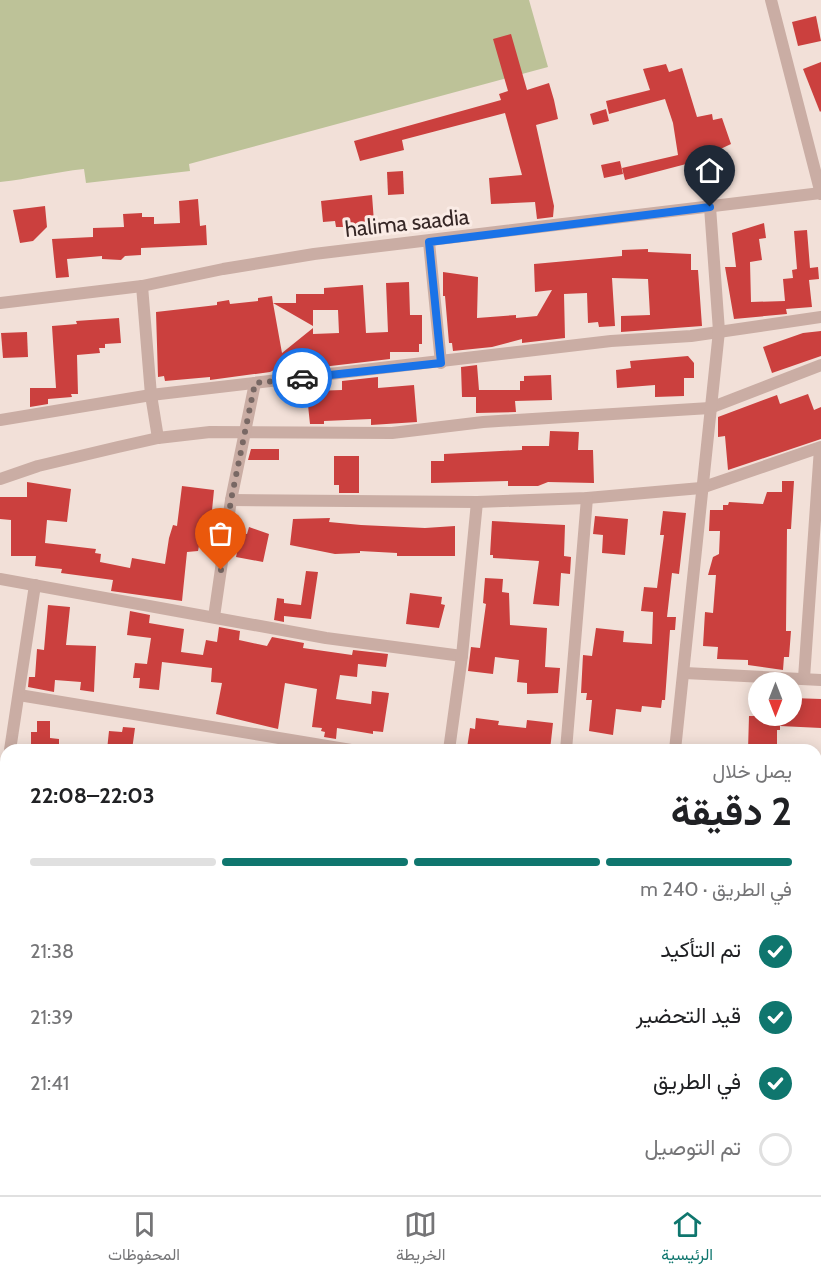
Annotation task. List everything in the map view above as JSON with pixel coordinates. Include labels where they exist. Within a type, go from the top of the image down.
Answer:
[{"type":"street","points":[[771,0],[821,193]]},
{"type":"street","name":"halima saadia","points":[[0,303],[142,286],[223,269],[314,254],[429,242],[821,193]]},
{"type":"street","points":[[676,744],[719,331],[710,207]]},
{"type":"street","points":[[429,242],[441,363]]},
{"type":"street","points":[[142,286],[151,395],[158,438]]},
{"type":"street","points":[[0,420],[151,395],[441,363],[610,341],[691,336],[821,316]]},
{"type":"street","points":[[0,479],[38,466],[158,438],[210,432],[392,433],[483,422],[710,408],[821,365]]},
{"type":"street","points":[[214,617],[231,500],[255,383]]},
{"type":"street","points":[[231,500],[477,502],[587,498],[701,488],[820,448],[819,499],[804,678]]},
{"type":"street","points":[[566,744],[587,498]]},
{"type":"street","points":[[450,744],[462,656],[477,502]]},
{"type":"street","points":[[0,579],[326,638],[462,656]]},
{"type":"street","points":[[11,744],[35,585]]},
{"type":"street","points":[[685,673],[821,680]]},
{"type":"street","points":[[19,695],[304,744]]},
{"type":"green space","points":[[0,0],[529,0],[548,67],[189,164],[190,171],[86,183],[84,169],[0,182]]},
{"type":"building","points":[[816,16],[821,41],[798,46],[792,22]]},
{"type":"building","points":[[511,34],[527,90],[549,83],[554,100],[558,119],[536,125],[554,206],[553,217],[537,219],[535,202],[491,204],[489,178],[522,175],[505,113],[402,140],[404,150],[360,161],[354,141],[501,100],[499,94],[508,91],[493,39]]},
{"type":"building","points":[[821,62],[821,111],[820,112],[803,69]]},
{"type":"building","points":[[666,64],[669,72],[682,68],[697,117],[712,114],[713,120],[722,118],[731,144],[712,153],[713,157],[625,180],[622,168],[678,155],[673,123],[665,99],[609,114],[606,101],[650,90],[643,69]]},
{"type":"building","points":[[606,109],[609,121],[593,125],[590,114]]},
{"type":"building","points":[[620,161],[623,174],[604,178],[601,165]]},
{"type":"building","points":[[403,171],[404,194],[388,195],[387,172]]},
{"type":"building","points":[[372,195],[374,222],[360,223],[361,230],[346,231],[346,227],[336,227],[335,221],[323,222],[321,201]]},
{"type":"building","points":[[198,199],[200,226],[206,225],[207,245],[141,248],[141,255],[125,256],[121,260],[102,259],[102,256],[67,259],[69,277],[56,278],[52,239],[93,237],[93,228],[124,227],[123,214],[142,213],[142,217],[154,217],[154,224],[180,223],[179,201]]},
{"type":"building","points":[[45,206],[47,227],[33,241],[20,243],[13,210]]},
{"type":"building","points":[[764,223],[766,238],[759,239],[762,260],[750,262],[751,302],[785,301],[783,279],[793,278],[792,270],[797,269],[794,231],[807,230],[810,268],[818,267],[819,279],[809,280],[812,307],[786,309],[787,314],[734,319],[725,267],[736,267],[732,233]]},
{"type":"building","points":[[648,249],[648,252],[691,254],[691,270],[698,270],[702,326],[621,332],[621,316],[650,315],[648,279],[612,278],[615,326],[599,327],[598,322],[588,323],[587,293],[564,294],[565,338],[522,343],[522,339],[492,347],[453,351],[452,343],[449,343],[445,296],[443,296],[443,272],[478,277],[477,318],[537,316],[552,290],[535,292],[534,264],[622,256],[622,250]]},
{"type":"building","points":[[409,282],[410,315],[422,315],[422,344],[419,344],[419,352],[390,352],[390,359],[305,369],[297,369],[297,359],[270,372],[210,380],[210,377],[165,381],[164,376],[158,377],[156,312],[217,305],[217,302],[229,300],[230,304],[258,301],[258,298],[272,296],[273,303],[296,303],[296,294],[324,294],[324,288],[363,285],[366,333],[388,332],[386,283]],"holes":[[[273,303],[313,326],[313,310],[338,310],[339,333],[313,334],[313,328],[282,353]]]},
{"type":"building","points":[[119,318],[121,343],[105,344],[105,348],[99,348],[100,353],[77,355],[78,394],[71,394],[72,397],[48,399],[48,404],[30,407],[30,388],[56,388],[52,326],[77,324],[76,321]]},
{"type":"building","points":[[821,331],[821,356],[772,373],[763,347],[803,333]]},
{"type":"building","points":[[27,332],[28,357],[3,358],[1,333]]},
{"type":"building","points":[[688,356],[694,363],[694,378],[684,378],[684,396],[655,397],[655,385],[617,388],[616,370],[631,368],[630,361]]},
{"type":"building","points":[[477,365],[479,390],[520,390],[520,381],[524,381],[524,376],[551,375],[552,400],[515,401],[516,412],[476,413],[476,397],[462,397],[461,367]]},
{"type":"building","points":[[378,377],[378,388],[414,385],[417,422],[371,425],[371,419],[324,421],[324,424],[310,424],[307,396],[312,396],[312,391],[342,390],[342,381]]},
{"type":"building","points":[[808,394],[814,410],[821,407],[821,439],[728,470],[725,436],[718,437],[718,417],[777,395],[780,404]]},
{"type":"building","points":[[550,431],[579,432],[578,450],[593,450],[594,483],[548,482],[538,486],[508,486],[508,481],[431,483],[431,461],[444,461],[444,454],[522,450],[522,446],[549,446]]},
{"type":"building","points":[[251,449],[279,449],[279,460],[248,460]]},
{"type":"building","points":[[334,456],[359,456],[359,493],[339,493],[339,485],[334,485]]},
{"type":"building","points":[[782,481],[794,481],[791,529],[787,529],[786,631],[791,631],[789,657],[784,657],[783,670],[748,665],[748,660],[717,659],[718,647],[703,646],[705,612],[713,613],[716,575],[708,575],[713,557],[719,554],[720,531],[709,531],[710,510],[723,510],[723,505],[728,505],[729,502],[763,504],[767,492],[782,492]]},
{"type":"building","points":[[27,482],[71,489],[67,522],[47,520],[45,543],[96,549],[95,553],[101,554],[100,562],[130,568],[132,558],[165,564],[173,525],[177,526],[182,486],[214,490],[210,531],[205,530],[204,536],[201,536],[198,551],[187,552],[182,601],[111,591],[113,580],[61,573],[62,569],[35,566],[36,556],[11,556],[11,520],[0,519],[0,497],[27,497]]},
{"type":"building","points":[[663,511],[686,513],[679,574],[672,573],[667,617],[676,617],[675,630],[670,630],[665,700],[662,700],[661,708],[642,706],[641,712],[616,709],[613,735],[589,731],[592,700],[586,700],[587,693],[581,693],[583,655],[592,656],[596,628],[624,631],[623,642],[652,644],[653,612],[641,611],[644,587],[657,588],[664,535],[660,535]]},
{"type":"building","points":[[595,516],[628,519],[625,555],[602,553],[603,535],[593,534]]},
{"type":"building","points":[[330,518],[329,522],[361,525],[425,528],[455,526],[455,556],[397,556],[397,553],[360,551],[360,553],[335,554],[290,545],[293,519]]},
{"type":"building","points":[[492,521],[565,525],[564,556],[571,557],[570,574],[561,573],[559,606],[533,604],[539,561],[493,558],[493,555],[490,555]]},
{"type":"building","points":[[249,527],[269,534],[263,562],[236,557],[241,533],[247,534]]},
{"type":"building","points":[[306,571],[318,572],[311,619],[284,616],[284,622],[274,620],[277,598],[284,599],[284,603],[301,605]]},
{"type":"building","points":[[485,578],[503,579],[502,592],[509,593],[510,625],[547,628],[545,667],[560,668],[558,693],[527,694],[527,683],[517,682],[519,660],[495,657],[493,674],[468,671],[471,647],[480,648],[486,604],[483,603]]},
{"type":"building","points":[[410,593],[442,597],[441,604],[445,605],[439,628],[406,624]]},
{"type":"building","points":[[48,605],[70,607],[66,645],[96,646],[94,692],[80,690],[81,682],[55,680],[54,692],[28,687],[29,677],[35,677],[37,649],[44,650]]},
{"type":"building","points":[[130,611],[150,615],[149,623],[184,629],[181,652],[203,655],[206,640],[217,642],[219,627],[240,631],[239,640],[267,646],[272,637],[304,643],[303,648],[352,655],[353,650],[388,654],[386,667],[358,664],[357,677],[340,675],[336,699],[371,704],[372,691],[389,693],[383,732],[373,731],[373,734],[337,728],[336,739],[324,737],[325,732],[321,731],[322,728],[312,727],[317,689],[285,683],[278,729],[216,714],[222,683],[211,682],[212,668],[162,662],[159,690],[139,688],[140,678],[133,678],[135,663],[147,664],[151,638],[127,635]]},
{"type":"building","points":[[802,698],[821,699],[821,728],[780,726],[802,726]]},
{"type":"building","points":[[476,718],[499,721],[498,725],[526,728],[527,720],[553,723],[551,744],[468,744],[470,728],[475,729]]},
{"type":"building","points":[[37,721],[50,721],[50,738],[59,739],[59,744],[31,744],[31,732],[37,732]]},
{"type":"building","points":[[749,726],[780,726],[780,730],[777,730],[777,744],[748,744]]},
{"type":"building","points":[[123,727],[135,728],[133,744],[108,744],[109,731],[122,732]]},
{"type":"way so far","points":[[221,570],[231,500],[255,383],[302,378]]},
{"type":"route","points":[[302,378],[441,363],[429,242],[710,207]]}]
